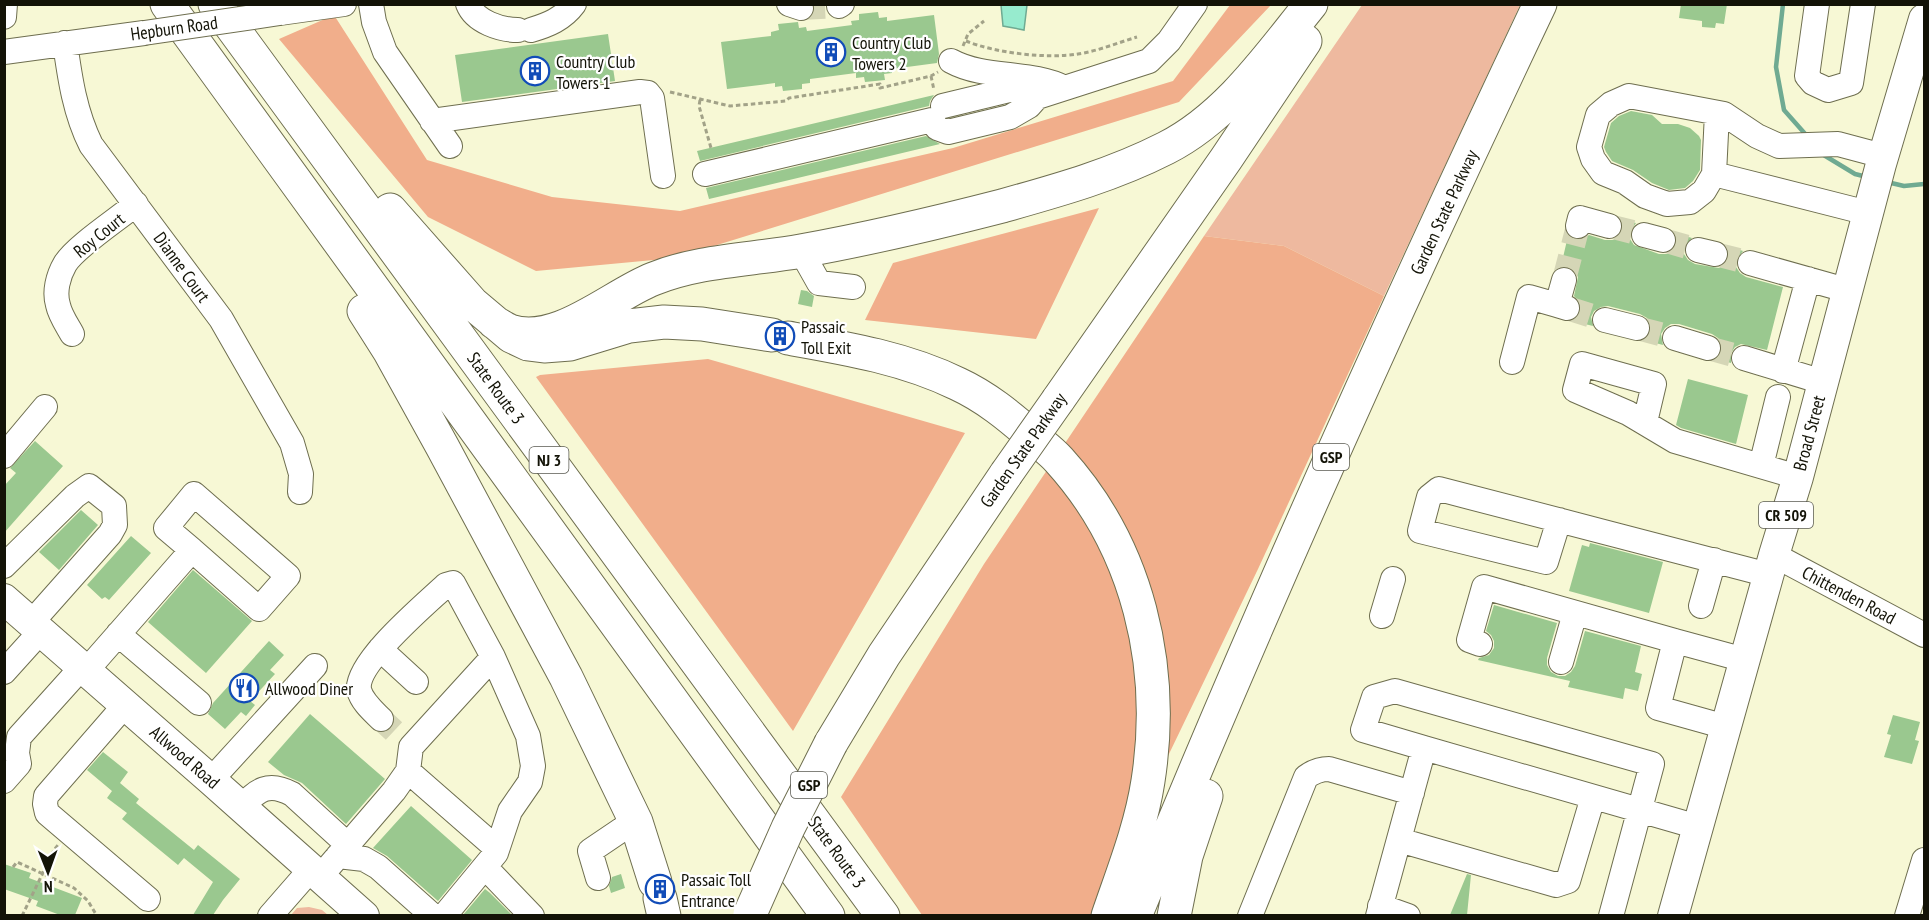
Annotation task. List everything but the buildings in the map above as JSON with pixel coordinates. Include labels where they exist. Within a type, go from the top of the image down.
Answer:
[{"type":"highway","name":"NJ 3","points":[[167,4],[828,915]]},
{"type":"highway","name":"State Route 3","points":[[215,4],[883,915]]},
{"type":"highway","points":[[236,4],[375,192],[414,239],[472,303],[519,340],[544,346],[570,344],[629,326],[683,322],[730,327],[888,358],[944,377],[982,398],[1005,412],[1058,459],[1095,506],[1108,528],[1127,570],[1142,614],[1150,662],[1153,697],[1152,741],[1144,801],[1126,864],[1108,915]]},
{"type":"highway","points":[[494,322],[510,331],[544,332],[575,321],[658,277],[695,267],[801,251],[959,217],[1076,186],[1130,165],[1183,138],[1218,111],[1263,63],[1311,4]]},
{"type":"highway","name":"Garden State Parkway","points":[[750,915],[788,828],[831,743],[894,639],[1226,159],[1329,4]]},
{"type":"highway","name":"Garden State Parkway","points":[[1135,915],[1291,547],[1378,352],[1540,4]]},
{"type":"highway","points":[[264,138],[336,269],[390,352],[566,677],[633,816],[660,898]]},
{"type":"highway","points":[[1174,915],[1186,856],[1197,820],[1291,547]]},
{"type":"main road","name":"Broad Street","points":[[1673,915],[1771,565],[1798,477],[1882,160],[1919,59],[1924,19]]},
{"type":"main road","name":"Allwood Road","points":[[4,599],[241,807],[329,861],[364,915]]},
{"type":"street","points":[[4,17],[5,4]]},
{"type":"street","name":"Hepburn Road","points":[[4,51],[344,4]]},
{"type":"street","points":[[371,4],[374,22],[385,52],[450,146]]},
{"type":"street","points":[[468,4],[474,13],[488,23],[507,30],[525,30],[548,25],[568,12],[573,4]]},
{"type":"street","points":[[942,106],[1051,88],[1149,61],[1169,41],[1195,4]]},
{"type":"street","points":[[1817,4],[1808,76],[1813,83],[1828,90],[1851,83],[1863,4]]},
{"type":"street","name":"Dianne Court","points":[[65,43],[71,87],[81,126],[90,145],[221,320],[292,442],[300,474],[300,492]]},
{"type":"street","points":[[951,61],[966,69],[1051,88]]},
{"type":"street","points":[[705,174],[932,120],[937,128],[948,132],[1010,117],[1020,113],[1051,88]]},
{"type":"street","points":[[432,121],[640,92],[648,93],[652,98],[663,176]]},
{"type":"street","points":[[1717,113],[1714,174],[1704,191],[1690,202],[1667,204],[1645,196],[1625,182],[1603,173],[1593,159],[1589,147],[1598,115],[1611,104],[1629,96],[1724,114],[1756,136],[1779,146],[1838,144],[1882,160]]},
{"type":"street","points":[[1714,174],[1869,208]]},
{"type":"street","name":"Roy Court","points":[[72,334],[58,305],[59,275],[66,262],[79,249],[136,204]]},
{"type":"street","points":[[1578,226],[1580,218],[1609,226]]},
{"type":"street","points":[[801,251],[819,283],[853,287]]},
{"type":"street","points":[[1750,263],[1846,290]]},
{"type":"street","points":[[1783,370],[1808,279]]},
{"type":"street","points":[[1512,362],[1530,297],[1562,307],[1564,280]]},
{"type":"street","points":[[1605,320],[1637,328]]},
{"type":"street","points":[[1675,338],[1708,348]]},
{"type":"street","points":[[1744,358],[1823,382]]},
{"type":"street","points":[[1761,466],[1778,397]]},
{"type":"street","points":[[4,456],[45,407]]},
{"type":"street","points":[[1645,422],[1675,441],[1798,477]]},
{"type":"street","points":[[4,566],[75,496],[89,486],[114,506],[115,525],[110,534],[36,627],[4,672]]},
{"type":"street","name":"Chittenden Road","points":[[1558,520],[1546,562],[1420,531],[1429,497],[1440,489],[1714,560],[1771,565],[1924,635]]},
{"type":"street","points":[[194,494],[288,576],[259,609],[192,550],[166,528],[194,494]]},
{"type":"street","points":[[4,781],[19,764],[17,753],[19,737],[118,634],[192,550]]},
{"type":"street","points":[[1701,606],[1714,560]]},
{"type":"street","points":[[1382,616],[1393,579]]},
{"type":"street","points":[[444,915],[490,860],[510,812],[530,782],[533,766],[528,736],[493,657],[453,583],[446,585],[376,653],[361,675],[359,688],[362,698],[396,732],[408,771],[495,847],[490,860]]},
{"type":"street","points":[[1475,642],[1485,605],[1484,587],[1745,660]]},
{"type":"street","points":[[1561,662],[1575,613]]},
{"type":"street","points":[[118,634],[199,703]]},
{"type":"street","points":[[1675,641],[1658,708],[1726,727]]},
{"type":"street","points":[[376,653],[416,682]]},
{"type":"street","points":[[396,732],[493,657]]},
{"type":"street","points":[[212,780],[315,666]]},
{"type":"street","points":[[1611,915],[1639,810],[1652,764],[1395,691],[1374,697],[1363,730],[1593,797],[1639,810],[1698,827]]},
{"type":"street","points":[[126,705],[46,796],[45,804],[47,813],[148,898]]},
{"type":"street","points":[[1408,915],[1379,911],[1424,748]]},
{"type":"street","points":[[1250,915],[1306,777],[1313,771],[1329,769],[1412,793]]},
{"type":"street","points":[[270,915],[329,861],[394,791],[408,771]]},
{"type":"street","points":[[241,807],[257,791],[271,787],[282,788],[292,794],[329,861]]},
{"type":"street","points":[[1399,840],[1556,885],[1568,881],[1593,797]]},
{"type":"street","points":[[598,878],[590,851],[624,828],[633,816]]},
{"type":"street","points":[[329,861],[364,859],[378,867],[433,915]]},
{"type":"street","points":[[490,860],[532,915]]},
{"type":"street","points":[[1907,915],[1924,860]]},
{"type":"path","points":[[662,90],[730,106],[786,101],[789,98],[880,84],[880,88],[891,86],[931,76],[943,69],[966,42],[968,34],[984,21]]},
{"type":"path","points":[[966,42],[1000,51],[1058,56],[1088,52],[1137,38]]},
{"type":"path","points":[[931,76],[942,106]]},
{"type":"path","points":[[700,100],[699,106],[711,148]]},
{"type":"path","points":[[22,915],[54,850],[69,832]]},
{"type":"path","points":[[13,867],[17,862],[74,888],[81,893],[97,915]]},
{"type":"shaded area","points":[[1001,5],[1027,5],[1024,30],[1003,26]]},
{"type":"shaded area","points":[[1230,5],[1271,5],[1179,102],[675,258],[536,271],[428,217],[279,39],[334,15],[427,160],[552,197],[680,211],[953,148],[1173,81]]},
{"type":"shaded area","points":[[1362,5],[1520,5],[1384,296],[1284,246],[1204,236]]},
{"type":"shaded area","points":[[1099,208],[1036,339],[865,320],[893,263]]},
{"type":"shaded area","points":[[1204,236],[1284,246],[1384,296],[1258,569],[1104,889],[1094,915],[922,915],[841,797],[984,564]]},
{"type":"shaded area","points":[[708,359],[965,433],[793,731],[536,377]]},
{"type":"shaded area","points":[[309,907],[322,910],[328,915],[291,915],[297,908]]},
{"type":"waterway","points":[[1783,4],[1776,67],[1784,110],[1807,136]]},
{"type":"waterway","points":[[1822,154],[1855,174],[1867,177]]},
{"type":"waterway","points":[[1887,182],[1904,186],[1924,184]]},
{"type":"tunnel","points":[[801,8],[839,6]]},
{"type":"tunnel","points":[[1564,280],[1578,226]]},
{"type":"tunnel","points":[[1609,226],[1644,235]]},
{"type":"tunnel","points":[[1663,240],[1698,250]]},
{"type":"tunnel","points":[[1715,254],[1750,263]]},
{"type":"tunnel","points":[[1567,308],[1605,320]]},
{"type":"tunnel","points":[[1637,328],[1675,338]]},
{"type":"tunnel","points":[[1708,348],[1744,358]]},
{"type":"tunnel","points":[[381,719],[394,731]]},
{"type":"place","name":"Country Club Towers 2","points":[[831,52]]},
{"type":"place","name":"Country Club Towers 1","points":[[535,71]]},
{"type":"place","name":"Passaic Toll Exit","points":[[780,336]]},
{"type":"place","name":"Allwood Diner","points":[[244,688]]},
{"type":"place","name":"Passaic Toll Entrance","points":[[660,889]]}]
